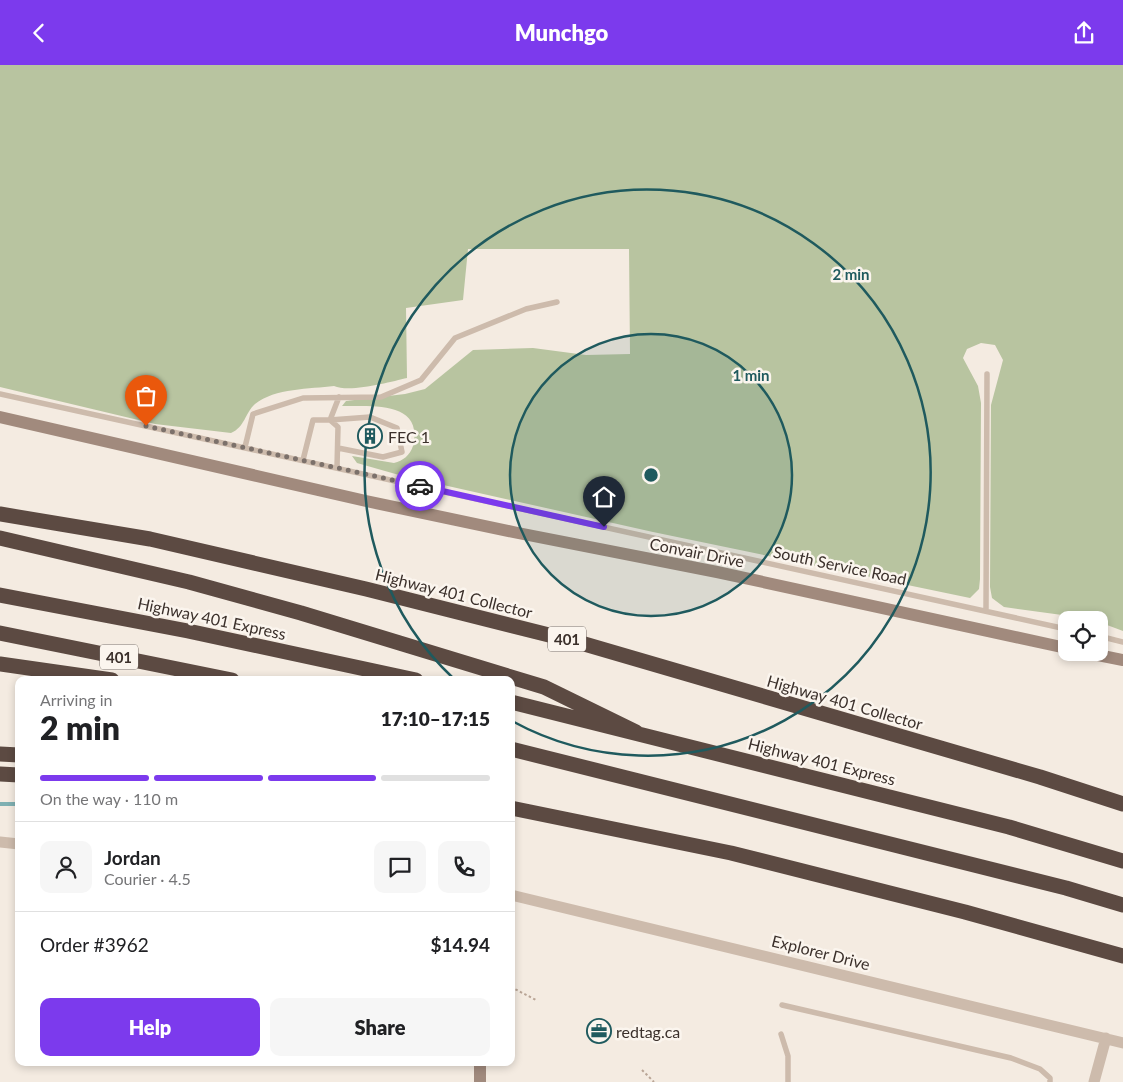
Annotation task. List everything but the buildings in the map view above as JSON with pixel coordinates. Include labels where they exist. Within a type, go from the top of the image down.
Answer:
[{"type":"highway","name":"Highway 401 Collector","points":[[0,514],[150,539],[366,589],[581,643],[1123,804]]},
{"type":"highway","points":[[0,538],[189,582],[320,619],[508,676]]},
{"type":"highway","name":"Highway 401 Express","points":[[0,595],[188,631],[397,676]]},
{"type":"highway","name":"401","points":[[0,633],[212,676]]},
{"type":"highway","points":[[0,664],[84,676]]},
{"type":"highway","points":[[515,678],[544,687],[636,732]]},
{"type":"highway","name":"Highway 401 Express","points":[[515,703],[1009,827],[1123,861]]},
{"type":"highway","points":[[515,750],[1066,888],[1123,905]]},
{"type":"highway","points":[[0,754],[15,755]]},
{"type":"highway","points":[[0,774],[15,775]]},
{"type":"highway","points":[[515,809],[730,853],[965,912],[1123,956]]},
{"type":"street","name":"Convair Drive","points":[[0,417],[385,505],[716,572],[1058,646]]},
{"type":"street","points":[[1108,657],[1123,660]]},
{"type":"street","points":[[0,843],[15,844]]},
{"type":"street","name":"Explorer Drive","points":[[515,896],[1123,1043]]},
{"type":"street","points":[[1094,1082],[1106,1038]]},
{"type":"street","points":[[480,1066],[480,1082]]},
{"type":"lane","points":[[245,447],[253,414],[303,397],[382,397],[421,381],[454,338],[526,309],[557,302]]},
{"type":"lane","points":[[986,610],[987,373]]},
{"type":"lane","name":"South Service Road","points":[[0,394],[303,459],[1058,627]]},
{"type":"lane","points":[[330,420],[339,397]]},
{"type":"lane","points":[[303,459],[313,420],[370,417],[397,428],[402,452],[383,457],[338,447]]},
{"type":"lane","points":[[330,420],[338,427],[338,467]]},
{"type":"lane","points":[[1108,638],[1123,642]]},
{"type":"lane","points":[[782,1005],[1011,1058],[1040,1069],[1050,1078],[1050,1082]]},
{"type":"lane","points":[[781,1035],[788,1056],[788,1082]]},
{"type":"path","points":[[515,989],[536,1000]]},
{"type":"path","points":[[642,1070],[654,1082]]},
{"type":"green space","points":[[0,65],[1123,65],[1123,631],[1108,625],[1108,611],[1058,611],[1058,614],[1004,607],[992,598],[990,587],[991,405],[1003,360],[995,345],[981,343],[967,349],[963,358],[978,386],[981,403],[980,579],[979,589],[970,598],[653,532],[399,475],[357,463],[352,456],[394,463],[400,461],[412,449],[414,431],[410,420],[403,413],[380,407],[342,406],[346,401],[405,394],[425,389],[473,350],[533,348],[586,355],[630,354],[629,249],[468,249],[463,300],[406,308],[407,378],[360,388],[334,386],[293,390],[272,395],[255,404],[242,424],[231,433],[155,424],[0,387]]},
{"type":"waterway","points":[[0,804],[15,804]]},
{"type":"way so far","points":[[146,426],[420,486]]},
{"type":"place","name":"FEC 1","points":[[370,436]]},
{"type":"place","name":"redtag.ca","points":[[599,1031]]},
{"type":"route","points":[[420,486],[604,527]]}]
